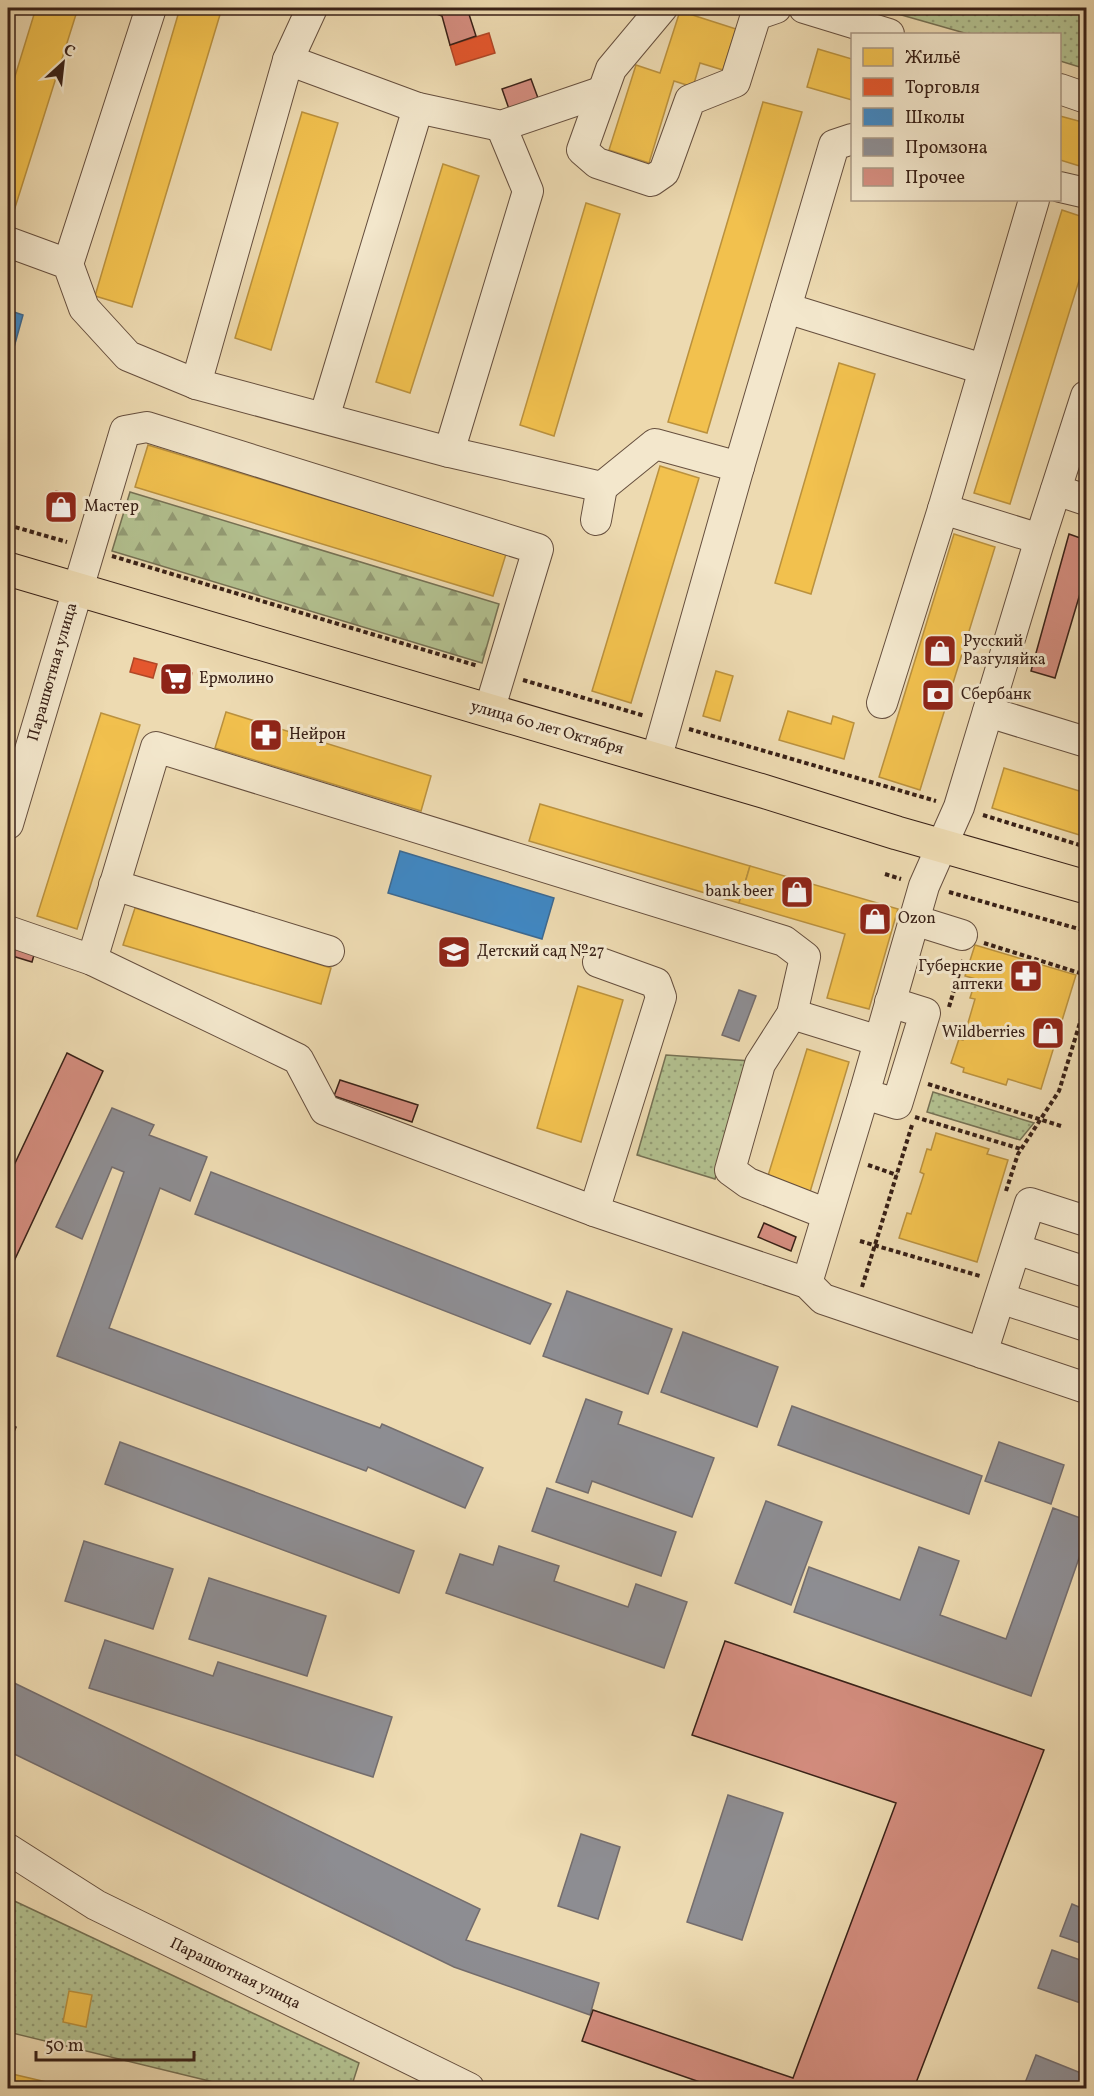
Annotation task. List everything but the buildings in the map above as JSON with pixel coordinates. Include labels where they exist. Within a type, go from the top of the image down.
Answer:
[{"type":"main road","name":"улица 60 лет Октября","points":[[8,568],[1086,887]]},
{"type":"street","points":[[151,8],[68,264],[84,308],[128,356],[196,384],[449,452],[602,487]]},
{"type":"street","points":[[196,384],[288,60],[312,8]]},
{"type":"street","points":[[662,8],[610,69],[582,150],[597,163],[651,181],[664,171],[690,100],[735,82],[756,10]]},
{"type":"street","points":[[804,8],[886,33]]},
{"type":"street","points":[[288,60],[418,108],[501,126],[601,92]]},
{"type":"street","points":[[1061,90],[1086,98]]},
{"type":"street","points":[[324,418],[418,108]]},
{"type":"street","points":[[449,452],[528,191],[501,126]]},
{"type":"street","points":[[656,760],[834,145],[851,139]]},
{"type":"street","points":[[1061,187],[1086,193]]},
{"type":"street","points":[[882,703],[943,509],[1034,201]]},
{"type":"street","points":[[8,242],[68,264]]},
{"type":"street","points":[[786,308],[983,369]]},
{"type":"street","points":[[807,1283],[924,886],[958,807],[1086,396]]},
{"type":"street","name":"Парашютная улица","points":[[8,824],[125,431],[147,427],[538,549],[501,674]]},
{"type":"street","points":[[596,520],[602,487],[655,444],[739,467]]},
{"type":"street","points":[[1056,490],[1086,500]]},
{"type":"street","points":[[943,509],[1040,539]]},
{"type":"street","points":[[489,711],[501,674]]},
{"type":"street","points":[[988,712],[1086,742]]},
{"type":"street","points":[[92,960],[156,747],[784,941],[805,957],[792,1014],[760,1064],[730,1170],[748,1183],[827,1214]]},
{"type":"street","points":[[114,885],[329,951]]},
{"type":"street","points":[[914,920],[970,942]]},
{"type":"street","points":[[8,931],[92,960],[298,1059],[325,1110],[594,1211],[807,1283],[823,1299],[1086,1388]]},
{"type":"street","points":[[594,1211],[661,997],[656,983],[598,962]]},
{"type":"street","points":[[864,1094],[897,1104],[925,1013],[890,1002]]},
{"type":"street","points":[[792,1014],[879,1041]]},
{"type":"street","points":[[982,1353],[989,1292],[1016,1249],[1030,1203],[1086,1221]]},
{"type":"street","points":[[1016,1249],[1086,1272]]},
{"type":"street","points":[[989,1292],[1086,1326]]},
{"type":"street","name":"Парашютная улица","points":[[8,1849],[96,1905],[456,2086]]},
{"type":"path","points":[[8,525],[1086,847]]},
{"type":"path","points":[[885,874],[1086,931]]},
{"type":"path","points":[[946,1016],[970,942],[1086,975]]},
{"type":"path","points":[[1004,1198],[1018,1154],[1059,1091],[1086,1003]]},
{"type":"path","points":[[906,1077],[1061,1126]]},
{"type":"path","points":[[854,1310],[915,1117],[1021,1149]]},
{"type":"path","points":[[860,1241],[980,1276],[989,1292]]},
{"type":"green space","points":[[877,8],[1086,8],[1086,69],[1061,61],[1061,33],[964,33]]},
{"type":"green space","points":[[130,492],[499,604],[482,663],[112,551]]},
{"type":"green space","points":[[666,1055],[751,1061],[715,1179],[637,1155]]},
{"type":"green space","points":[[933,1092],[1034,1123],[1020,1140],[927,1112]]},
{"type":"green space","points":[[8,1898],[359,2063],[351,2088],[238,2088],[8,2032]]},
{"type":"place","name":"Мастер","points":[[61,507]]},
{"type":"place","name":"Русский Разгуляйка","points":[[940,651]]},
{"type":"place","name":"Ермолино","points":[[176,679]]},
{"type":"place","name":"Сбербанк","points":[[938,695]]},
{"type":"place","name":"Нейрон","points":[[266,735]]},
{"type":"place","name":"bank beer","points":[[797,892]]},
{"type":"place","name":"Ozon","points":[[875,919]]},
{"type":"place","name":"Детский сад №27","points":[[454,952]]},
{"type":"place","name":"Губернские аптеки","points":[[1026,976]]},
{"type":"place","name":"Wildberries","points":[[1048,1033]]}]
